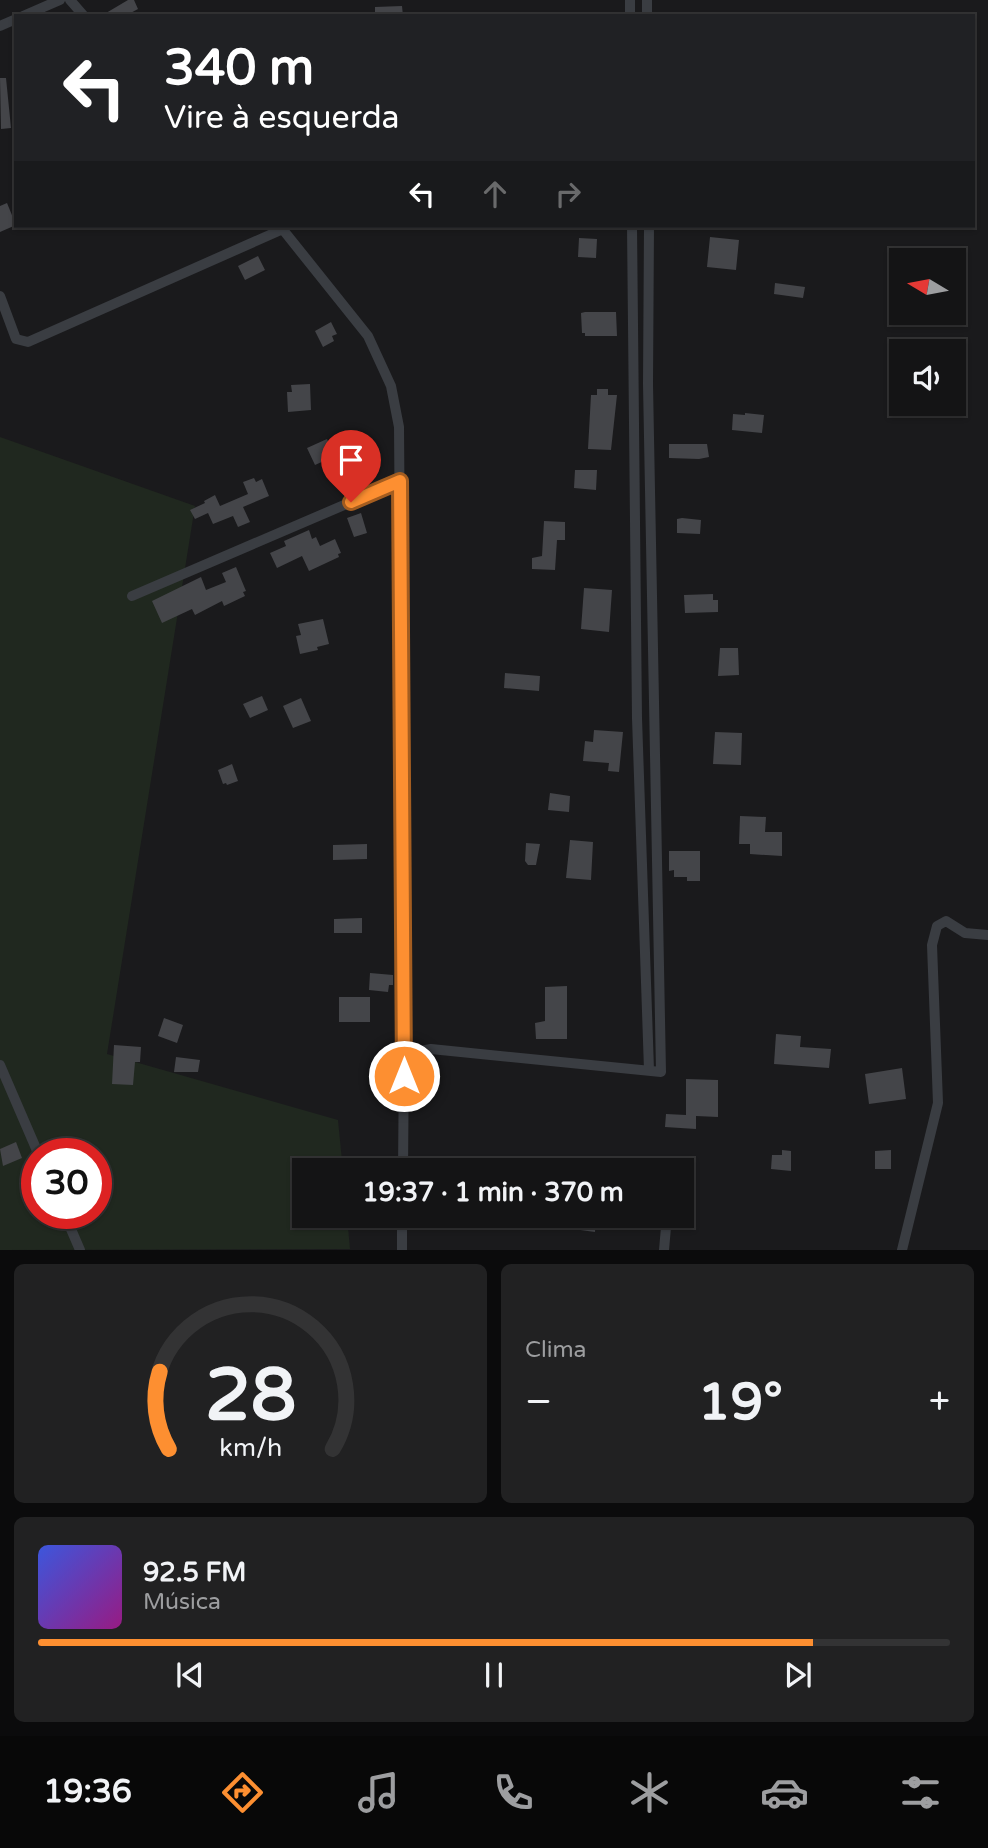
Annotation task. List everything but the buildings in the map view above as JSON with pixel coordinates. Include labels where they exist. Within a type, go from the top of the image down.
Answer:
[{"type":"street","points":[[28,14],[60,0]]},
{"type":"street","points":[[70,0],[82,14]]},
{"type":"street","points":[[0,296],[16,339],[27,342],[280,228]]},
{"type":"street","points":[[283,228],[368,336],[391,386],[399,427],[403,1158]]},
{"type":"street","points":[[632,228],[636,646],[649,1070]]},
{"type":"street","points":[[404,1054],[430,1049],[661,1072],[648,384],[649,228]]},
{"type":"street","points":[[132,596],[400,481]]},
{"type":"street","points":[[636,646],[654,645]]},
{"type":"street","points":[[902,1250],[938,1103],[932,945],[937,926],[946,921],[965,933],[988,934]]},
{"type":"street","points":[[0,1065],[32,1138]]},
{"type":"street","points":[[402,1228],[402,1250]]},
{"type":"street","points":[[664,1250],[666,1228]]},
{"type":"street","points":[[71,1229],[80,1250]]},
{"type":"shaded area","points":[[0,437],[195,506],[107,1054],[338,1120],[342,1158],[292,1158],[292,1228],[348,1228],[350,1249],[0,1250]]},
{"type":"route","points":[[351,502],[400,481],[404,1076]]}]
